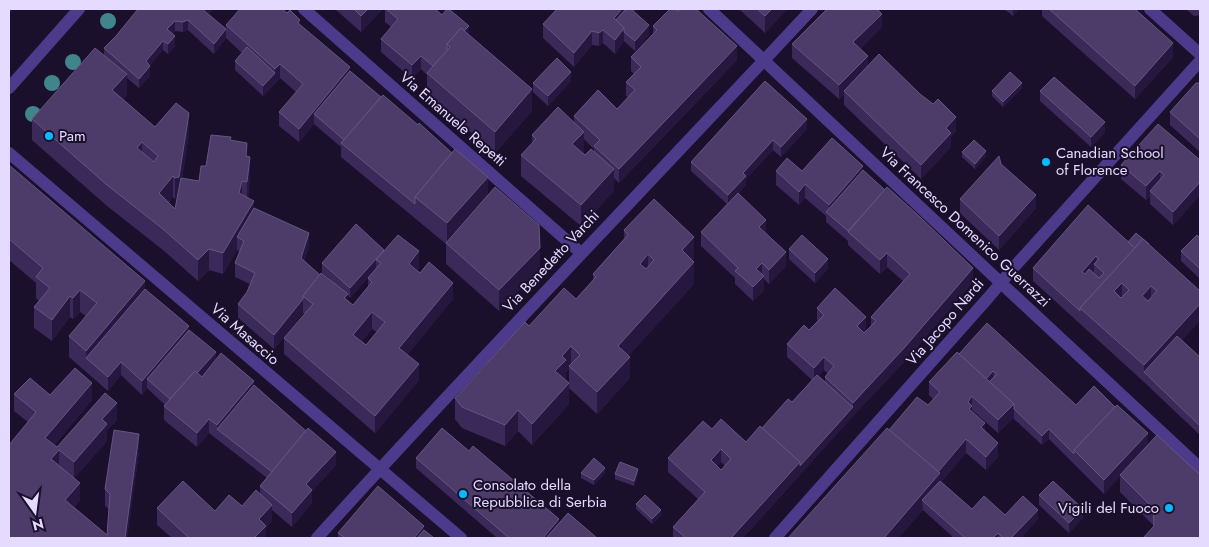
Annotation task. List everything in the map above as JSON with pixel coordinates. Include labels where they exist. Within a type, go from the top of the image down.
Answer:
[{"type":"street","points":[[9,88],[79,9]]},
{"type":"street","name":"Via Emanuele Repetti","points":[[304,9],[581,253]]},
{"type":"street","name":"Via Francesco Domenico Guerrazzi","points":[[708,9],[1200,468]]},
{"type":"street","name":"Via Benedetto Varchi","points":[[317,538],[581,253],[812,9]]},
{"type":"street","points":[[1150,9],[1200,54]]},
{"type":"street","name":"Via Jacopo Nardi","points":[[775,538],[1028,251],[1200,61]]},
{"type":"street","name":"Via Masaccio","points":[[9,153],[461,538]]},
{"type":"building","points":[[138,9],[202,9],[226,29],[214,44],[188,20],[183,22],[175,21],[167,29],[175,36],[168,44],[163,41],[146,61],[150,66],[139,79],[104,48]]},
{"type":"building","points":[[240,9],[282,9],[287,13],[290,10],[300,20],[298,23],[350,67],[299,129],[279,112],[303,84],[280,64],[275,69],[226,25]]},
{"type":"building","points":[[354,9],[368,9],[361,16]]},
{"type":"building","points":[[386,9],[435,9],[442,15],[449,9],[469,26],[464,31],[461,28],[447,44],[447,51],[433,66],[421,56],[412,65],[381,39],[398,19]]},
{"type":"building","points":[[557,9],[622,9],[614,18],[624,28],[615,40],[603,30],[599,33],[592,31],[574,53],[543,24]]},
{"type":"building","points":[[628,9],[631,9],[649,25],[635,41],[624,32],[624,28],[616,20]]},
{"type":"building","points":[[670,9],[678,11],[681,9],[696,9],[737,46],[619,169],[594,146],[600,140],[574,116],[598,90],[617,109],[635,90],[626,82],[641,67],[631,57],[657,30],[653,26]]},
{"type":"building","points":[[757,9],[772,9],[765,16]]},
{"type":"building","points":[[827,9],[877,9],[882,14],[853,42],[868,56],[839,85],[792,44]]},
{"type":"building","points":[[1049,9],[1135,9],[1173,43],[1135,86]]},
{"type":"building","points":[[461,28],[532,89],[495,132],[427,73],[450,47],[447,44]]},
{"type":"building","points":[[247,47],[275,73],[263,86],[235,61]]},
{"type":"building","points":[[95,48],[127,74],[112,90],[155,127],[176,103],[189,113],[179,177],[175,178],[173,176],[159,193],[175,209],[181,178],[199,181],[201,166],[206,166],[211,135],[231,137],[230,140],[247,143],[246,156],[250,157],[247,182],[242,181],[239,193],[254,201],[223,253],[209,249],[198,260],[163,229],[107,185],[32,119]],"holes":[[[142,142],[158,156],[154,162],[137,148]]]},
{"type":"building","points":[[879,54],[920,94],[933,104],[938,99],[956,117],[946,128],[951,133],[921,165],[844,91]]},
{"type":"building","points":[[557,58],[571,72],[548,96],[533,83]]},
{"type":"building","points":[[350,71],[381,97],[344,140],[314,114]]},
{"type":"building","points":[[1010,72],[1022,83],[1003,102],[992,91]]},
{"type":"building","points":[[1054,77],[1105,122],[1091,137],[1040,91]]},
{"type":"building","points":[[765,81],[807,119],[781,147],[773,140],[743,173],[746,176],[728,195],[691,162]]},
{"type":"building","points":[[1196,83],[1200,83],[1200,139],[1170,112]]},
{"type":"building","points":[[383,95],[418,125],[419,123],[452,153],[415,197],[415,204],[341,143]]},
{"type":"building","points":[[558,107],[584,132],[572,144],[585,155],[591,149],[614,169],[581,205],[521,155],[536,139],[532,135]]},
{"type":"building","points":[[1158,124],[1200,160],[1200,182],[1173,212],[1150,191],[1164,175],[1160,171],[1146,186],[1121,165]]},
{"type":"building","points":[[832,138],[863,166],[829,205],[805,184],[799,192],[776,171],[787,158],[802,171]]},
{"type":"building","points":[[974,140],[986,151],[975,164],[962,152]]},
{"type":"building","points":[[455,149],[488,177],[447,223],[415,197]]},
{"type":"building","points":[[999,156],[1001,164],[1036,195],[999,236],[960,199]]},
{"type":"building","points":[[9,165],[145,281],[86,351],[69,336],[97,303],[80,290],[73,298],[70,296],[52,320],[34,307],[50,288],[36,277],[43,268],[9,239]]},
{"type":"building","points":[[863,170],[885,190],[848,231],[826,212]]},
{"type":"building","points":[[495,187],[539,225],[540,248],[499,290],[446,243]]},
{"type":"building","points":[[887,187],[973,268],[905,347],[853,403],[825,377],[834,366],[824,357],[814,368],[787,344],[804,325],[809,330],[824,315],[817,308],[835,288],[866,317],[857,326],[864,333],[876,321],[871,317],[910,274],[887,253],[880,260],[848,232]]},
{"type":"building","points":[[738,193],[766,220],[759,227],[786,252],[769,270],[762,263],[756,269],[764,276],[753,287],[735,271],[738,268],[701,232]]},
{"type":"building","points":[[654,199],[694,237],[682,250],[694,262],[618,346],[630,357],[597,392],[569,366],[580,355],[571,346],[562,356],[566,360],[555,371],[569,383],[532,424],[518,410],[505,425],[462,407],[455,398],[525,322],[529,326],[564,288],[576,299],[596,277],[593,274],[628,235],[624,230]],"holes":[[[648,254],[654,260],[646,269],[640,264]]]},
{"type":"building","points":[[1088,205],[1135,248],[1080,308],[1080,311],[1033,268]],"holes":[[[1096,256],[1099,259],[1094,264],[1104,273],[1099,278],[1089,269],[1085,274],[1082,272]]]},
{"type":"building","points":[[254,208],[309,233],[301,258],[320,275],[274,335],[238,304],[247,292],[255,273],[235,263],[244,241],[237,237]]},
{"type":"building","points":[[356,224],[384,250],[350,288],[322,263]]},
{"type":"building","points":[[1136,233],[1149,244],[1143,239],[1135,248],[1128,242]]},
{"type":"building","points":[[398,235],[419,251],[409,264],[420,273],[429,262],[453,283],[399,348],[419,364],[375,416],[284,338],[313,304],[303,296],[321,273],[348,294],[344,298],[353,305],[372,282],[368,278],[381,263],[376,260]],"holes":[[[372,312],[385,322],[366,345],[353,335]]]},
{"type":"building","points":[[802,235],[828,259],[815,273],[789,249]]},
{"type":"building","points":[[1197,235],[1200,238],[1200,269],[1181,251]]},
{"type":"building","points":[[1143,239],[1200,291],[1200,304],[1144,365],[1080,308]],"holes":[[[1122,283],[1129,290],[1121,298],[1114,291]],[[1151,286],[1157,291],[1148,301],[1142,296]]]},
{"type":"building","points":[[145,289],[189,326],[142,381],[121,362],[108,377],[86,358]]},
{"type":"building","points":[[987,323],[1076,405],[1094,386],[1115,407],[1074,450],[1074,454],[1049,429],[1042,436],[1014,409],[1014,404],[989,382],[997,374],[993,371],[986,379],[959,354]]},
{"type":"building","points":[[189,330],[216,352],[197,373],[195,371],[170,399],[147,379]]},
{"type":"building","points":[[1177,336],[1200,357],[1200,426],[1144,372]]},
{"type":"building","points":[[957,352],[1014,404],[998,420],[972,396],[968,402],[972,406],[969,409],[985,423],[981,427],[998,443],[986,457],[966,439],[938,472],[889,430],[917,397],[928,405],[940,392],[929,382]]},
{"type":"building","points":[[221,353],[254,381],[217,425],[209,419],[197,433],[164,406],[195,371],[202,377]]},
{"type":"building","points":[[75,368],[92,383],[45,438],[57,447],[105,393],[117,403],[102,419],[107,424],[74,462],[59,450],[51,459],[80,483],[65,500],[107,535],[110,494],[105,489],[114,430],[139,434],[125,538],[9,538],[9,445],[36,412],[14,394],[30,378],[50,395]]},
{"type":"building","points":[[817,375],[853,407],[800,466],[800,462],[762,428],[788,399],[792,402]]},
{"type":"building","points":[[254,385],[306,431],[272,472],[217,429]]},
{"type":"building","points":[[1117,405],[1148,433],[1104,480],[1074,450]]},
{"type":"building","points":[[721,419],[746,442],[760,426],[800,462],[731,538],[686,538],[673,527],[705,492],[668,458],[703,421],[712,429]],"holes":[[[721,449],[731,459],[721,470],[711,460]]]},
{"type":"building","points":[[308,428],[336,452],[306,484],[312,490],[292,513],[260,486]]},
{"type":"building","points":[[442,428],[469,451],[473,446],[559,519],[543,538],[509,538],[416,458]]},
{"type":"building","points":[[887,428],[940,473],[884,538],[788,538]]},
{"type":"building","name":"Vigili del Fuoco","points":[[1157,435],[1200,475],[1200,538],[1143,538],[1154,526],[1153,508],[1120,475]]},
{"type":"building","points":[[594,458],[605,468],[594,480],[581,473]]},
{"type":"building","points":[[620,462],[638,469],[634,481],[615,474]]},
{"type":"building","points":[[183,481],[215,511],[229,495],[242,506],[256,490],[272,505],[259,519],[266,526],[254,538],[187,538],[157,508]]},
{"type":"building","points":[[940,481],[972,509],[984,496],[1005,515],[1023,496],[1038,510],[1011,538],[1003,538],[998,533],[993,538],[965,538],[922,500]]},
{"type":"building","points":[[1053,481],[1083,509],[1069,523],[1039,495]]},
{"type":"building","points":[[378,486],[424,526],[414,538],[345,538],[338,533]]},
{"type":"building","points":[[645,495],[661,510],[652,519],[636,504]]},
{"type":"building","points":[[568,513],[597,538],[546,538]]},
{"type":"building","points":[[424,530],[434,538],[417,538]]},
{"type":"place","name":"Pam","points":[[49,136]]},
{"type":"place","name":"Canadian School of Florence","points":[[1046,162]]},
{"type":"place","name":"Consolato della Repubblica di Serbia","points":[[463,494]]},
{"type":"place","name":"Vigili del Fuoco","points":[[1169,508]]}]
